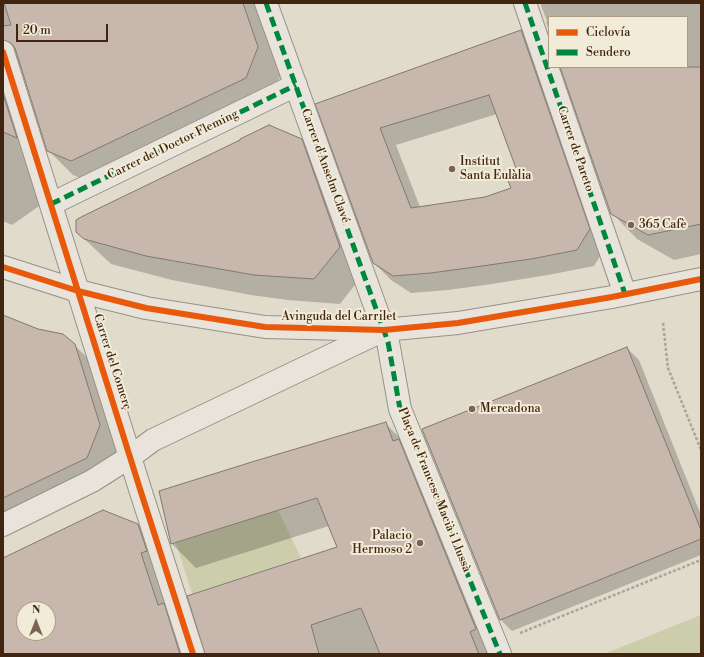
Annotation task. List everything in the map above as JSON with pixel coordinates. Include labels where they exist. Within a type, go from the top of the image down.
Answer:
[{"type":"street","name":"Carrer d'Anselm Clavé","points":[[266,3],[384,330]]},
{"type":"street","name":"Carrer de Pareto","points":[[525,3],[624,294]]},
{"type":"street","name":"Carrer del Comerç","points":[[3,52],[142,497],[194,654]]},
{"type":"street","name":"Carrer del Doctor Fleming","points":[[51,204],[296,85]]},
{"type":"street","name":"Avinguda del Carrilet","points":[[3,267],[78,291],[146,308],[264,327],[384,330],[458,323],[701,279]]},
{"type":"street","points":[[3,525],[92,481],[130,457],[153,440],[384,330]]},
{"type":"street","name":"Plaça de Francesc Macià i Llussà","points":[[384,330],[388,342],[400,409],[498,648]]},
{"type":"path","points":[[663,323],[668,368],[701,450]]},
{"type":"path","points":[[498,648],[701,560]]},
{"type":"green space","points":[[278,510],[301,558],[192,594],[176,543]]},
{"type":"green space","points":[[701,615],[701,654],[604,654]]},
{"type":"building","points":[[4,3],[243,3],[258,47],[246,78],[71,161],[47,151],[15,48],[11,43],[3,40],[3,26],[11,25]]},
{"type":"building","name":"Institut Santa Eulàlia","points":[[521,30],[590,229],[577,250],[531,259],[475,267],[393,276],[373,263],[315,104]],"holes":[[[489,95],[517,171],[507,178],[511,188],[485,197],[411,208],[380,128]]]},
{"type":"building","points":[[701,67],[701,224],[648,235],[611,214],[560,68]]},
{"type":"building","points":[[3,94],[17,138],[3,132]]},
{"type":"building","points":[[269,125],[302,139],[340,247],[314,279],[254,275],[146,256],[84,239],[76,232],[76,220],[83,216]]},
{"type":"building","points":[[3,315],[38,329],[63,334],[75,344],[100,425],[87,458],[3,498]]},
{"type":"building","points":[[627,347],[701,530],[701,539],[500,620],[422,429]]},
{"type":"building","points":[[386,422],[393,441],[399,439],[476,629],[470,632],[479,654],[380,654],[361,608],[311,625],[319,654],[205,654],[187,596],[337,547],[317,498],[171,544],[159,491]]},
{"type":"building","points":[[103,510],[138,524],[147,551],[141,553],[158,605],[164,603],[180,654],[3,654],[3,558]]},
{"type":"marked path","points":[[266,3],[388,342],[400,409],[500,654]]},
{"type":"marked path","points":[[525,3],[625,294]]},
{"type":"marked path","points":[[51,204],[296,85]]},
{"type":"cycle path","points":[[3,52],[193,654]]},
{"type":"cycle path","points":[[3,267],[78,291],[146,308],[265,327],[384,330],[458,323],[612,297],[701,279]]},
{"type":"place","name":"Institut Santa Eulàlia","points":[[452,169]]},
{"type":"place","name":"365 Cafè","points":[[631,225]]},
{"type":"place","name":"Mercadona","points":[[472,409]]},
{"type":"place","name":"Palacio Hermoso 2","points":[[420,543]]}]
